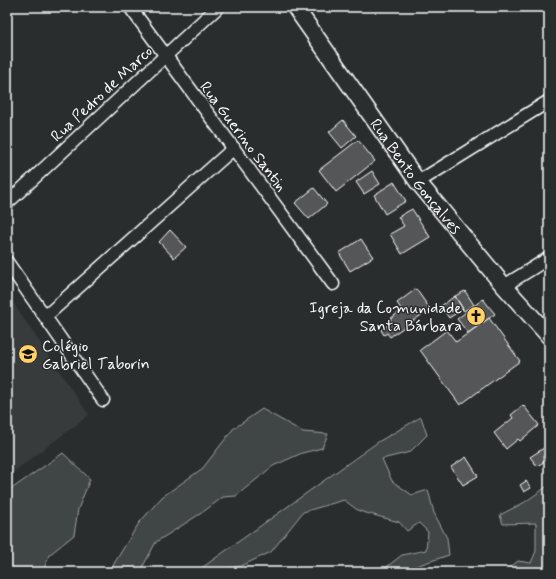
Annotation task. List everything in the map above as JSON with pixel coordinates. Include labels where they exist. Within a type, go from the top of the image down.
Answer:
[{"type":"street","name":"Rua Guerino Santin","points":[[130,7],[333,284]]},
{"type":"street","name":"Rua Pedro de Marco","points":[[7,203],[218,7]]},
{"type":"street","name":"Rua Bento Gonçalves","points":[[295,7],[418,182],[504,286],[549,336]]},
{"type":"street","points":[[418,182],[549,101]]},
{"type":"street","points":[[46,316],[234,148]]},
{"type":"street","points":[[504,286],[549,258]]},
{"type":"street","points":[[7,262],[103,400]]},
{"type":"shaded area","name":"Colégio Gabriel Taborin","points":[[7,294],[89,415],[7,477]]},
{"type":"shaded area","points":[[262,409],[303,432],[328,434],[322,448],[302,453],[273,466],[236,496],[223,497],[203,512],[156,542],[142,568],[136,572],[110,572],[139,523],[162,497],[203,468],[233,429]]},
{"type":"shaded area","points":[[421,417],[427,435],[410,452],[382,459],[392,481],[412,495],[428,490],[434,513],[447,538],[449,555],[407,569],[406,572],[380,572],[402,555],[426,550],[428,532],[419,523],[407,531],[399,522],[359,511],[344,500],[303,512],[271,552],[241,566],[217,570],[216,572],[196,572],[378,442]]},
{"type":"shaded area","points":[[63,453],[90,479],[78,509],[74,535],[49,555],[43,572],[7,572],[7,492]]},
{"type":"shaded area","points":[[549,485],[549,572],[510,572],[509,568],[518,561],[531,563],[536,551],[536,523],[503,524],[500,515],[525,502]]},
{"type":"building","points":[[343,120],[356,136],[342,148],[329,132]]},
{"type":"building","points":[[358,140],[375,161],[336,192],[319,170]]},
{"type":"building","points":[[372,171],[380,184],[364,194],[356,182]]},
{"type":"building","points":[[394,182],[406,201],[385,214],[374,195]]},
{"type":"building","points":[[314,188],[327,204],[309,219],[295,203]]},
{"type":"building","points":[[412,209],[430,237],[402,254],[390,234],[404,226],[398,217]]},
{"type":"building","points":[[170,230],[186,247],[174,258],[159,242]]},
{"type":"building","points":[[361,239],[373,257],[350,271],[339,253]]},
{"type":"building","points":[[416,289],[430,309],[390,337],[387,333],[384,335],[381,330],[392,322],[390,319],[402,310],[397,303]]},
{"type":"building","points":[[465,291],[474,305],[464,311],[455,296]]},
{"type":"building","points":[[455,296],[463,309],[449,318],[441,306]]},
{"type":"building","name":"Igreja da Comunidade Santa Bárbara","points":[[483,299],[495,314],[468,333],[457,319]]},
{"type":"building","points":[[489,318],[520,361],[460,405],[420,350],[447,330],[456,342]]},
{"type":"building","points":[[523,405],[539,425],[520,441],[518,439],[506,449],[494,433],[513,418],[511,415]]},
{"type":"building","points":[[547,446],[549,450],[549,459],[537,466],[530,457]]},
{"type":"building","points":[[466,457],[478,476],[463,485],[451,467]]},
{"type":"building","points":[[526,481],[531,488],[524,492],[520,485]]},
{"type":"place","name":"Igreja da Comunidade Santa Bárbara","points":[[476,316]]},
{"type":"place","name":"Colégio Gabriel Taborin","points":[[28,354]]}]
